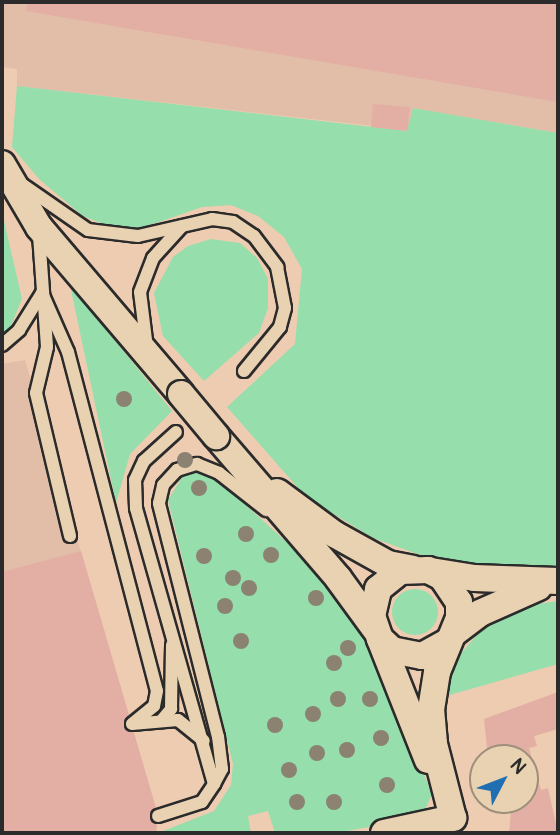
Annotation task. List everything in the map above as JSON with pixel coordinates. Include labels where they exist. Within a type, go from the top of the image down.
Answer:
[{"type":"street","points":[[3,166],[39,228],[303,539],[392,650],[422,656],[507,599],[558,581]]},
{"type":"street","points":[[221,442],[334,534],[388,564],[474,578],[558,581]]},
{"type":"street","points":[[421,570],[453,588],[460,618],[437,672],[431,709],[434,744],[455,826],[372,616],[379,589],[388,578],[421,570]]},
{"type":"street","points":[[384,833],[455,826]]},
{"type":"lane","points":[[3,166],[49,206],[88,230],[138,236],[212,219],[233,222],[254,236],[277,267],[285,308],[281,327],[244,370]]},
{"type":"lane","points":[[148,355],[140,292],[153,258],[183,225]]},
{"type":"lane","points":[[39,228],[47,347],[36,393],[70,536]]},
{"type":"lane","points":[[2,345],[19,330],[42,292]]},
{"type":"lane","points":[[42,292],[68,352],[157,691],[154,706],[132,724],[178,720],[206,744]]},
{"type":"lane","points":[[176,432],[144,461],[135,480],[136,508],[206,744],[214,784]]},
{"type":"lane","points":[[158,816],[202,802],[222,769],[218,737],[159,503],[163,485],[177,470],[197,464],[219,473],[303,539]]},
{"type":"lane","points":[[161,721],[171,709],[170,620]]},
{"type":"shaded area","points":[[2,2],[558,2],[558,133],[413,108],[410,130],[17,86],[17,69],[2,67]]},
{"type":"shaded area","points":[[25,360],[158,816],[156,833],[2,833],[2,364]]},
{"type":"green space","points":[[17,86],[407,131],[413,108],[558,133],[558,567],[490,568],[440,562],[373,538],[306,497],[227,407],[295,344],[302,269],[284,237],[258,216],[231,205],[202,207],[139,229],[110,227],[83,216],[39,179],[12,147]]},
{"type":"green space","points":[[2,212],[22,299],[10,328],[2,334]]},
{"type":"green space","points":[[211,239],[240,243],[257,258],[268,279],[268,308],[259,333],[204,381],[163,336],[154,293],[173,257],[188,246]]},
{"type":"green space","points":[[70,285],[172,411],[130,454],[116,503]]},
{"type":"green space","points":[[199,471],[216,478],[325,577],[369,639],[432,794],[425,810],[413,819],[336,833],[275,833],[268,811],[248,816],[251,833],[158,833],[214,811],[231,785],[233,764],[168,500],[183,476]]},
{"type":"green space","points":[[415,589],[431,596],[438,612],[431,628],[415,635],[399,628],[392,612],[399,596]]},
{"type":"green space","points":[[558,601],[558,664],[446,696],[458,657],[481,630],[530,605]]},
{"type":"building","points":[[27,2],[558,2],[558,102],[26,11]]},
{"type":"building","points":[[373,104],[410,107],[407,131],[371,127]]},
{"type":"building","points":[[81,551],[129,715],[124,726],[134,733],[156,808],[149,815],[157,825],[156,833],[2,833],[2,572]]},
{"type":"building","points":[[558,692],[558,729],[534,736],[536,744],[487,744],[484,719]]},
{"type":"building","points":[[539,783],[541,790],[548,788],[558,833],[509,833],[511,814],[539,814]]}]
